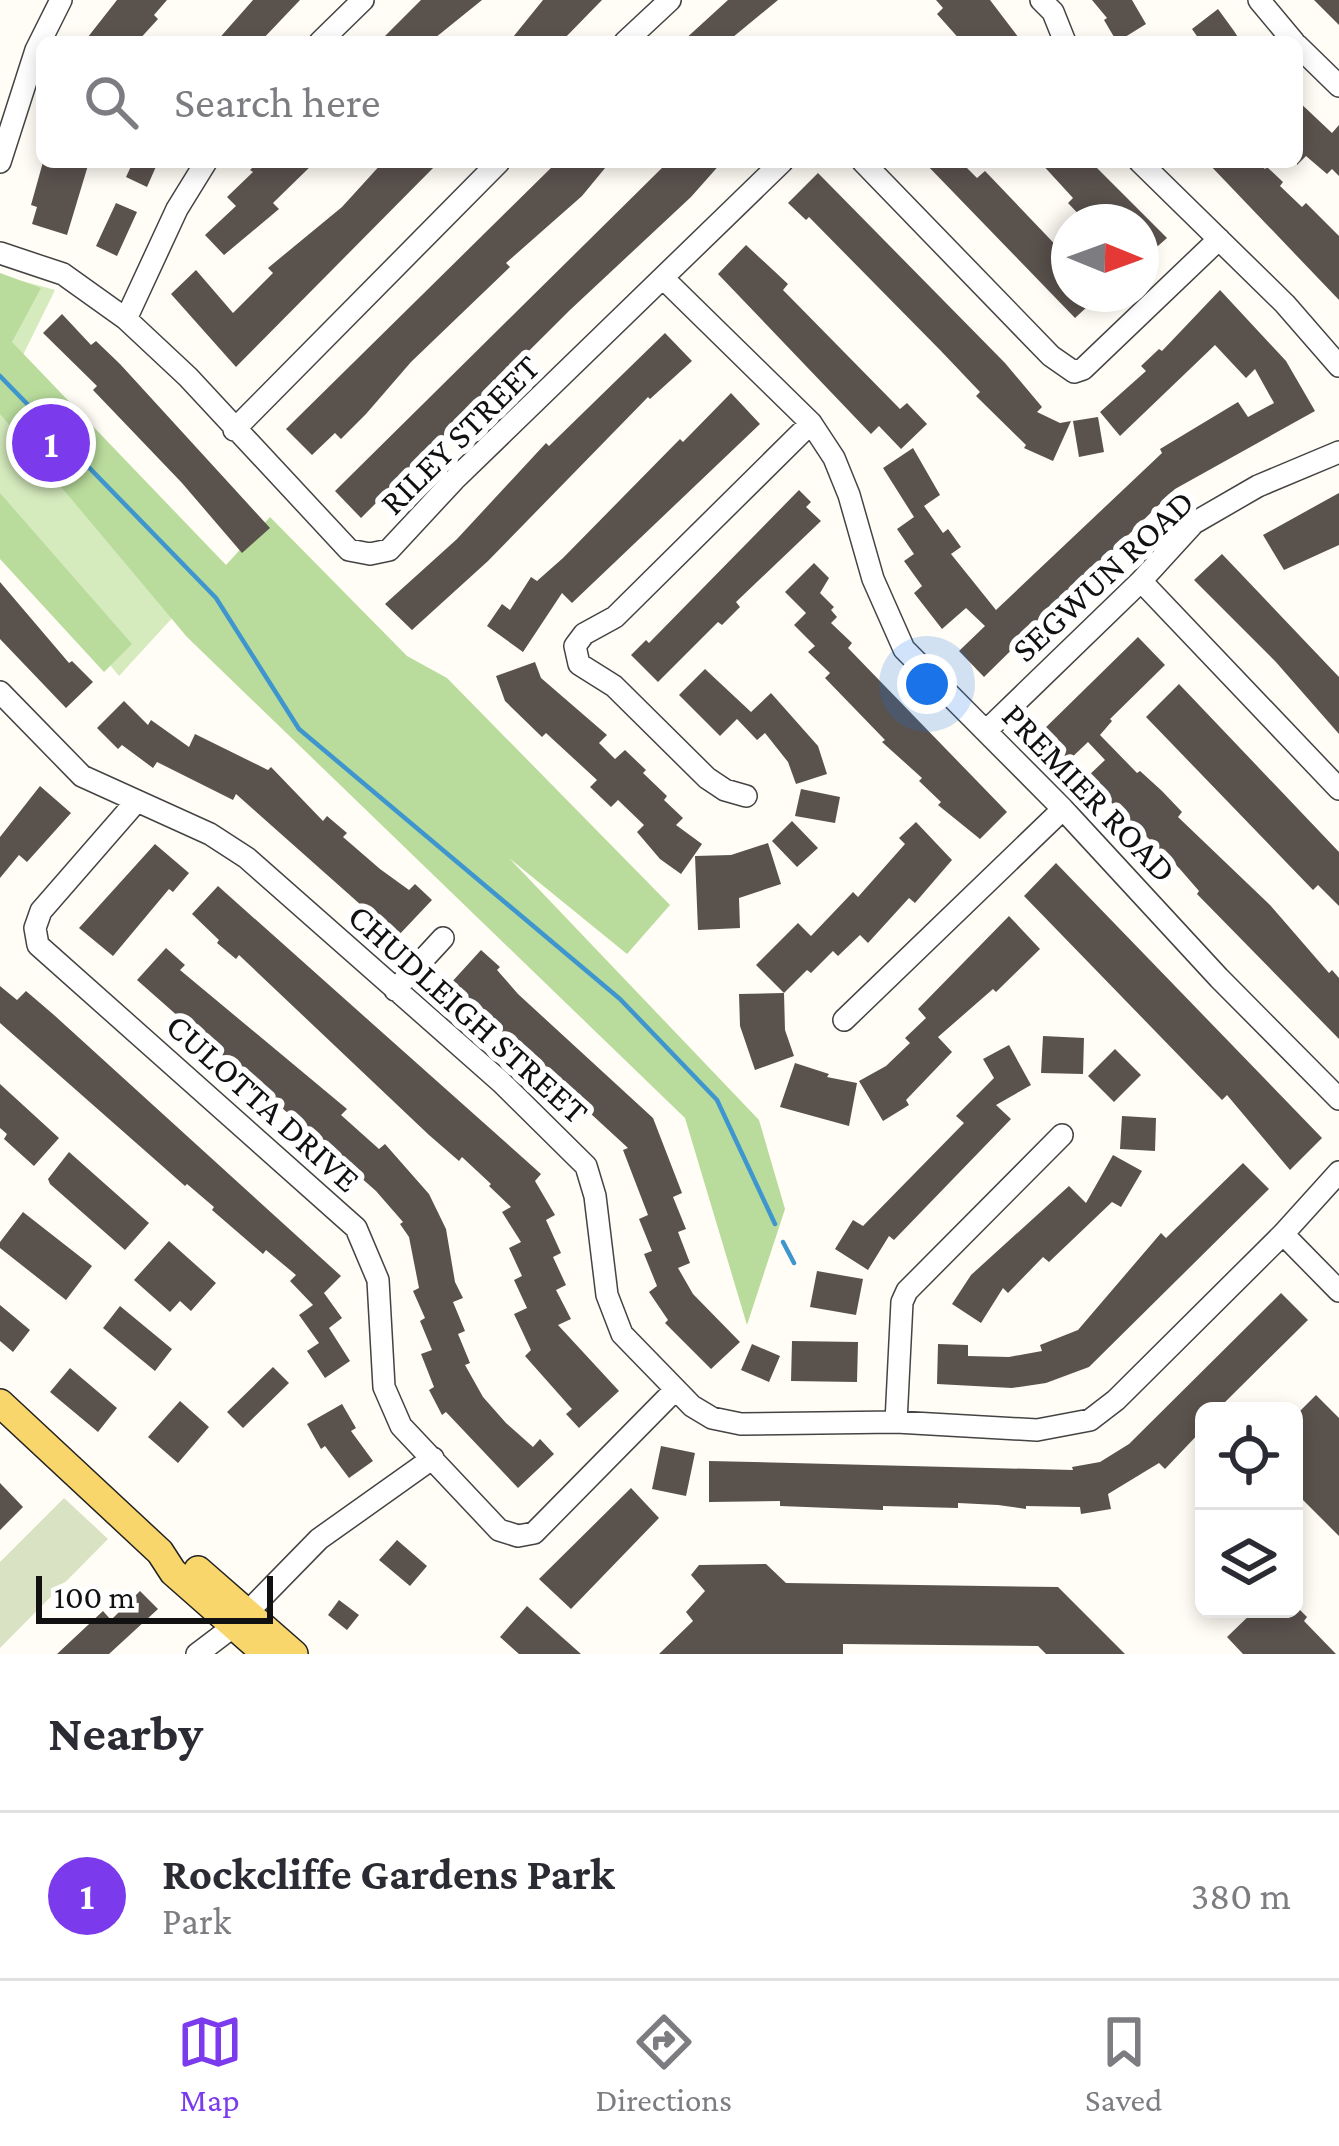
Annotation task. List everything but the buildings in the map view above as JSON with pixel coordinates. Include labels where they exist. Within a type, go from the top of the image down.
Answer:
[{"type":"main road","points":[[2,1409],[160,1552],[184,1559],[266,1654]]},
{"type":"main road","points":[[241,1620],[294,1654]]},
{"type":"street","points":[[43,36],[62,0]]},
{"type":"street","points":[[326,36],[363,0]]},
{"type":"street","points":[[631,36],[670,0]]},
{"type":"street","points":[[1041,0],[1053,12],[1063,36]]},
{"type":"street","points":[[1258,0],[1290,36]]},
{"type":"street","points":[[0,162],[36,50]]},
{"type":"street","points":[[1303,50],[1339,86]]},
{"type":"street","points":[[126,319],[177,209],[202,168]]},
{"type":"street","points":[[234,430],[493,168]]},
{"type":"street","name":"RILEY STREET","points":[[0,253],[63,274],[126,319],[188,377],[350,550],[370,554],[389,550],[454,480],[776,168]]},
{"type":"street","points":[[869,168],[1052,356],[1074,372],[1083,369],[1219,239]]},
{"type":"street","points":[[1146,168],[1339,365]]},
{"type":"street","name":"PREMIER ROAD","points":[[665,280],[811,424],[834,458],[873,579],[904,649],[1063,808],[1339,1100]]},
{"type":"street","points":[[746,796],[707,778],[614,686],[581,667],[574,646],[622,610],[811,424]]},
{"type":"street","name":"SEGWUN ROAD","points":[[986,731],[1194,524],[1258,486],[1339,452]]},
{"type":"street","points":[[1141,581],[1339,789]]},
{"type":"street","name":"CHUDLEIGH STREET","points":[[0,692],[82,776],[210,834],[247,858],[501,1082],[586,1166],[595,1196],[607,1295],[622,1334],[692,1406],[712,1418],[741,1424],[896,1422],[1037,1430],[1090,1420],[1116,1400],[1283,1234],[1339,1172]]},
{"type":"street","name":"CULOTTA DRIVE","points":[[135,803],[41,911],[35,928],[38,945],[356,1228],[378,1280],[384,1387],[400,1426],[499,1530],[518,1536],[535,1533],[675,1390]]},
{"type":"street","points":[[844,1020],[1063,808]]},
{"type":"street","points":[[394,990],[443,938]]},
{"type":"street","points":[[896,1422],[902,1302],[907,1291],[1062,1135]]},
{"type":"street","points":[[1283,1234],[1339,1291]]},
{"type":"street","points":[[197,1654],[241,1620],[319,1539],[433,1458]]},
{"type":"green space","points":[[0,273],[41,288],[12,342],[226,565],[270,517],[407,656],[447,678],[670,905],[627,954],[509,858],[759,1120],[785,1209],[747,1325],[685,1118],[187,637],[0,414]]},
{"type":"green space","points":[[0,275],[55,290],[22,357],[217,569],[119,676],[0,530]]},
{"type":"green space","points":[[0,493],[132,644],[104,672],[0,559]]},
{"type":"green space","points":[[64,1498],[108,1539],[0,1648],[0,1562]]},
{"type":"waterway","points":[[0,376],[216,598],[299,729],[620,999],[717,1100],[775,1224]]},
{"type":"waterway","points":[[783,1242],[794,1263]]},
{"type":"place","name":"Rockcliffe Gardens Park","points":[[51,443]]}]
